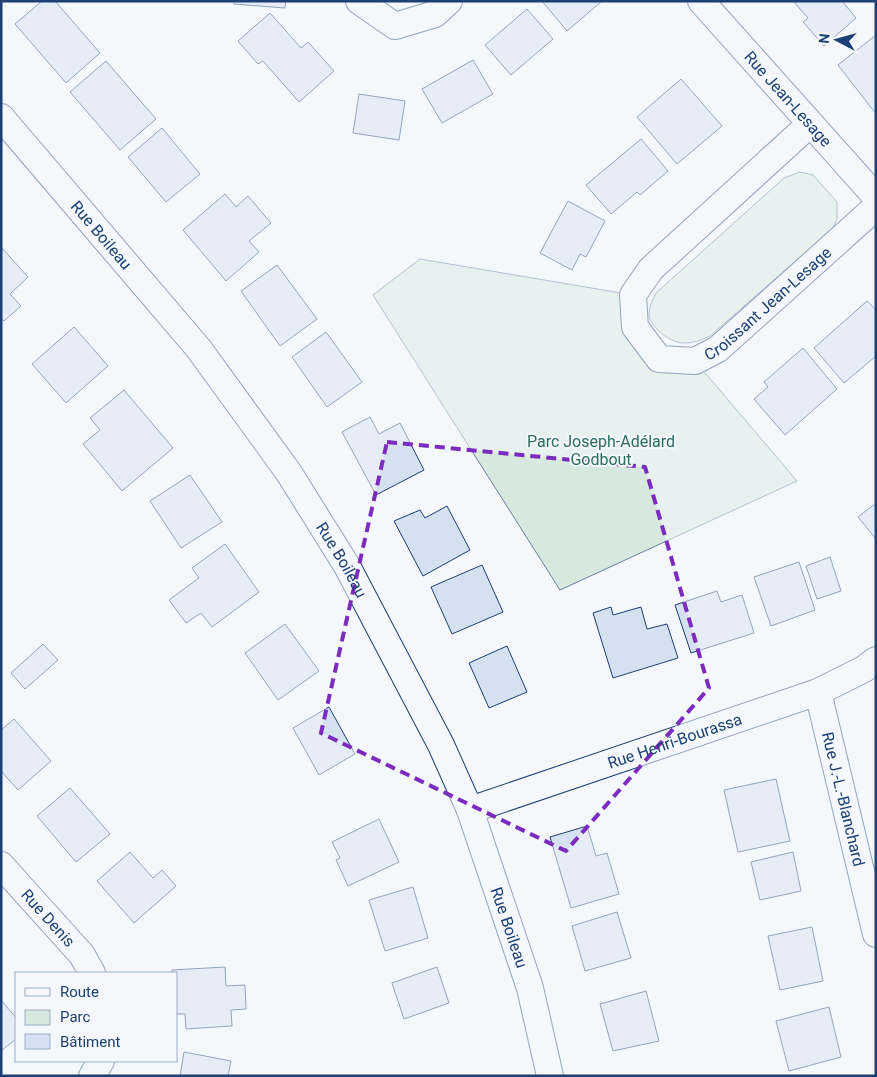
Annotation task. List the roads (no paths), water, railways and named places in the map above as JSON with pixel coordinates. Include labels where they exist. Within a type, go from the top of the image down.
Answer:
[{"type":"street","points":[[359,1],[395,26],[435,14],[449,1]]},
{"type":"street","name":"Rue Jean-Lesage","points":[[701,1],[876,197]]},
{"type":"street","name":"Croissant Jean-Lesage","points":[[810,124],[651,269],[633,295],[635,327],[659,359],[695,361],[718,349],[876,207]]},
{"type":"street","name":"Rue Boileau","points":[[5,130],[199,349],[289,473],[347,566],[441,745],[470,810],[530,988],[550,1076]]},
{"type":"street","name":"Rue Henri-Bourassa","points":[[470,810],[818,692],[864,669],[876,660]]},
{"type":"street","name":"Rue J.-L.-Blanchard","points":[[818,692],[876,934]]},
{"type":"street","name":"Rue Denis","points":[[1,865],[82,955],[91,972]]},
{"type":"street","points":[[92,1076],[101,1062]]},
{"type":"park label","name":"Parc Joseph-Adélard Godbout","points":[[601,450]]}]
